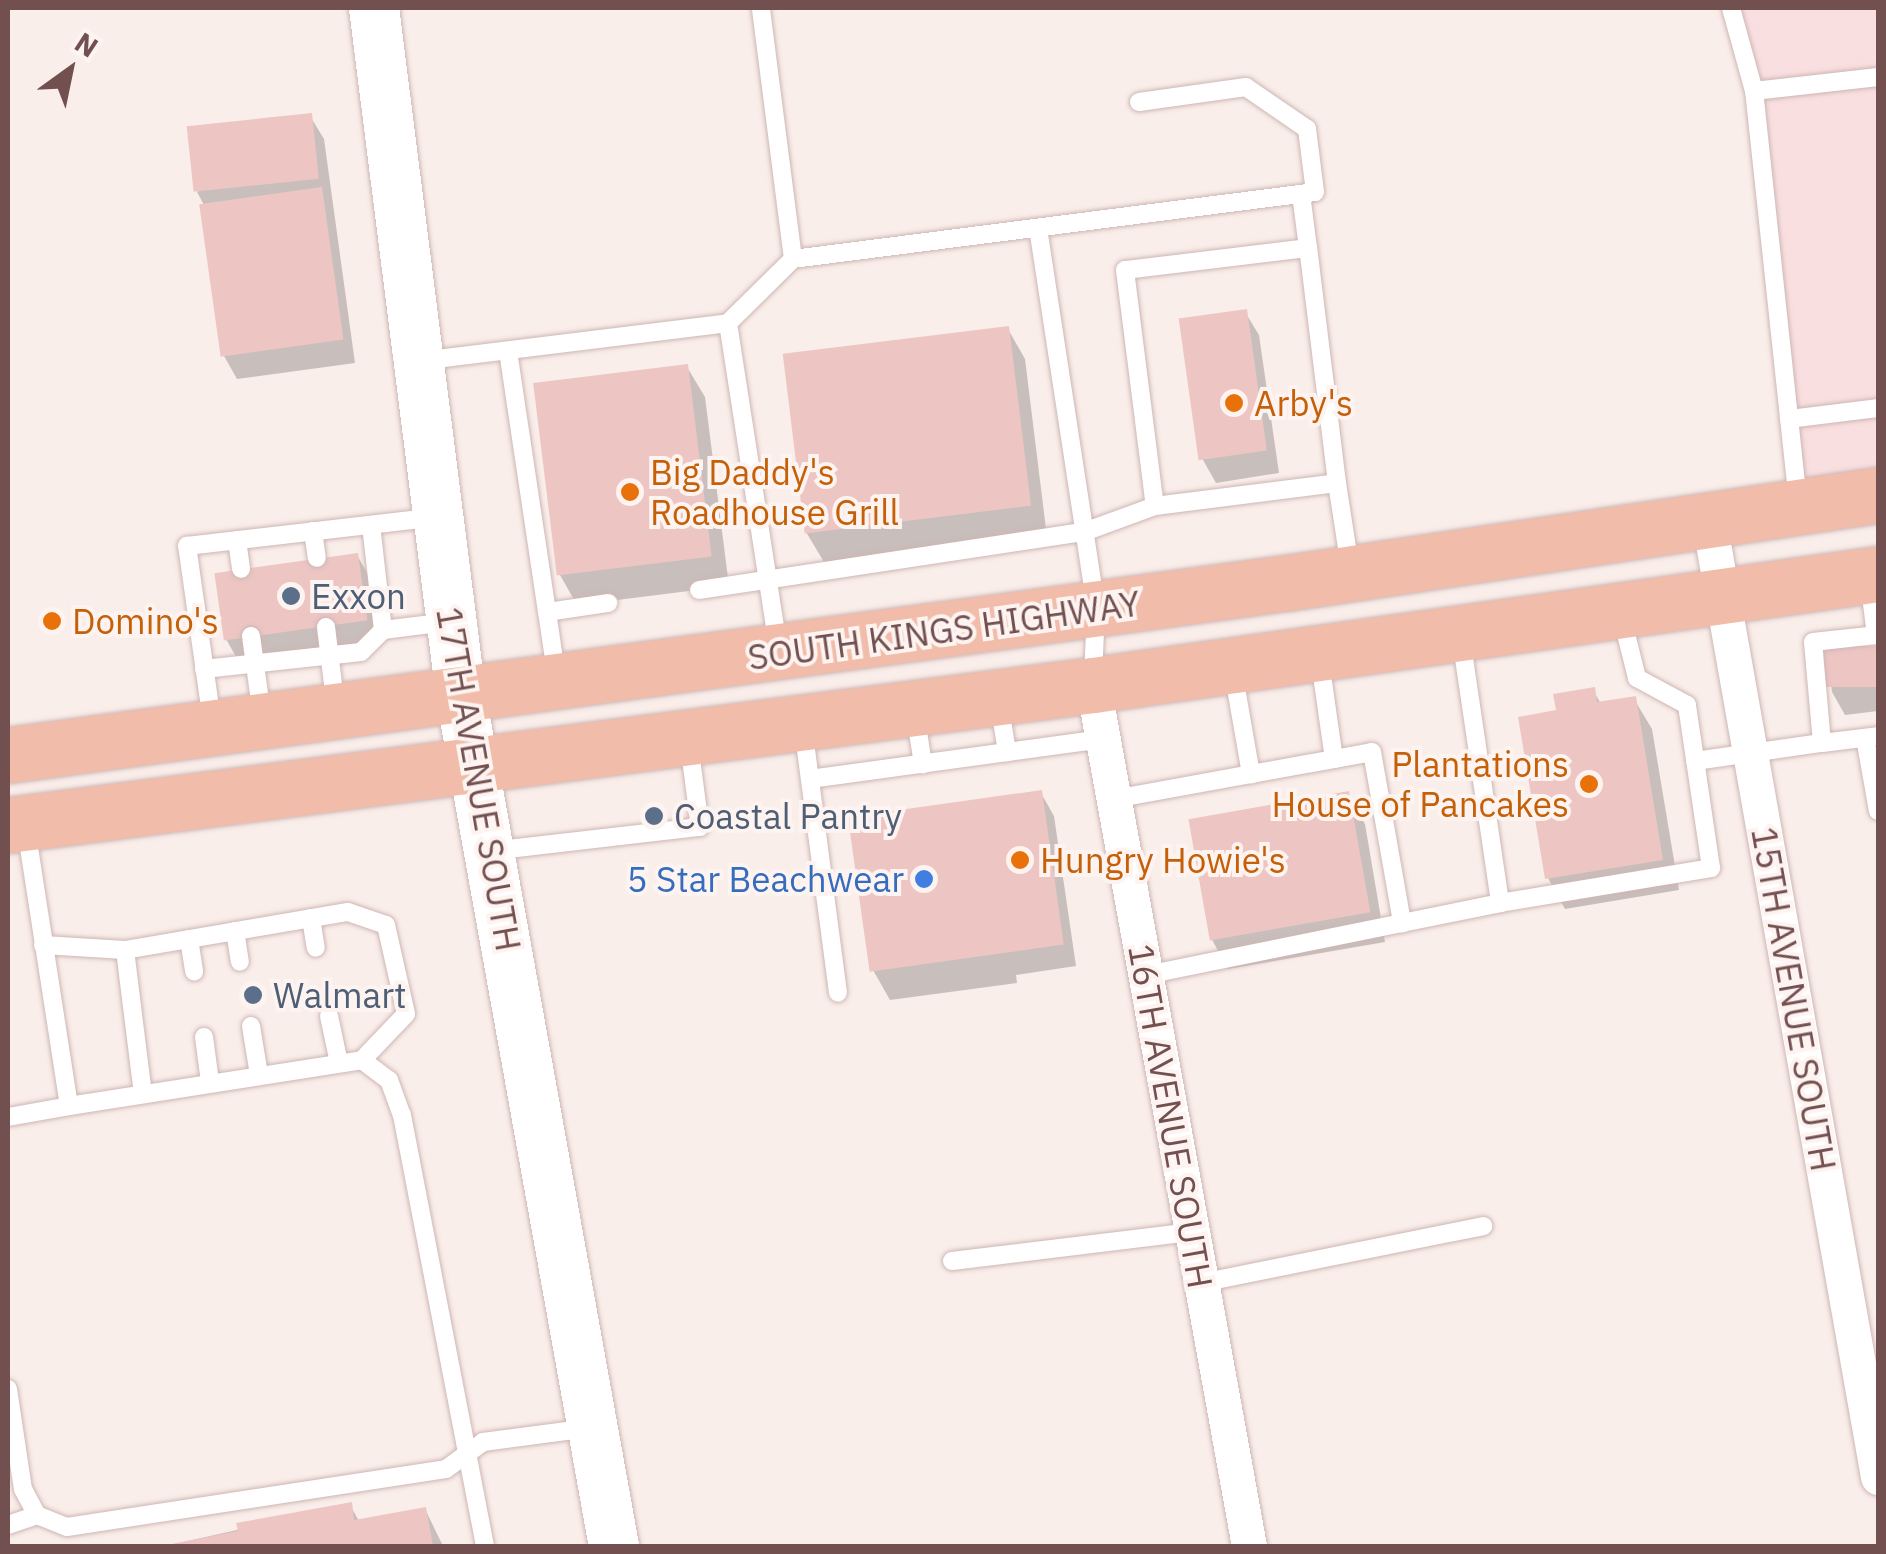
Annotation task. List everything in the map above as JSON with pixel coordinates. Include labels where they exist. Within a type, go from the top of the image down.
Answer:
[{"type":"main road","name":"SOUTH KINGS HIGHWAY","points":[[8,755],[1351,574],[1878,495]]},
{"type":"main road","name":"SOUTH KINGS HIGHWAY","points":[[16,824],[1232,666],[1722,600],[1873,574]]},
{"type":"street","name":"17TH AVENUE SOUTH","points":[[374,8],[461,696],[614,1546]]},
{"type":"street","name":"15TH AVENUE SOUTH","points":[[1710,522],[1878,1477]]},
{"type":"street","name":"16TH AVENUE SOUTH","points":[[1093,684],[1249,1546]]},
{"type":"lane","points":[[762,8],[793,259]]},
{"type":"lane","points":[[1731,8],[1754,90],[1798,508]]},
{"type":"lane","points":[[1754,90],[1878,77]]},
{"type":"lane","points":[[420,361],[728,323],[793,259],[1314,192],[1306,129],[1246,86],[1139,102]]},
{"type":"lane","points":[[1301,194],[1351,574]]},
{"type":"lane","points":[[1038,228],[1096,609],[1093,684]]},
{"type":"lane","points":[[1154,506],[1125,270],[1308,248]]},
{"type":"lane","points":[[728,323],[778,652]]},
{"type":"lane","points":[[508,351],[558,683]]},
{"type":"lane","points":[[1789,419],[1878,408]]},
{"type":"lane","points":[[699,590],[1084,532],[1154,506],[1337,484]]},
{"type":"lane","points":[[238,727],[204,669],[187,546],[438,518]]},
{"type":"lane","points":[[371,525],[383,630]]},
{"type":"lane","points":[[313,532],[316,558]]},
{"type":"lane","points":[[237,540],[241,568]]},
{"type":"lane","points":[[1822,743],[1813,642],[1877,639],[1873,574]]},
{"type":"lane","points":[[547,612],[608,603]]},
{"type":"lane","points":[[1146,975],[1500,903],[1711,868],[1687,706],[1637,678],[1621,613]]},
{"type":"lane","points":[[204,669],[361,652],[383,630],[451,621]]},
{"type":"lane","points":[[326,626],[337,713]]},
{"type":"lane","points":[[1461,635],[1500,903]]},
{"type":"lane","points":[[238,727],[254,664],[251,636]]},
{"type":"lane","points":[[1319,654],[1334,759]]},
{"type":"lane","points":[[1232,666],[1251,774]]},
{"type":"lane","points":[[998,696],[1007,752]]},
{"type":"lane","points":[[914,707],[923,764]]},
{"type":"lane","points":[[802,722],[838,993]]},
{"type":"lane","points":[[490,851],[700,827],[688,736]]},
{"type":"lane","points":[[1695,761],[1872,737],[1878,811]]},
{"type":"lane","points":[[810,780],[1102,740]]},
{"type":"lane","points":[[1114,798],[1372,752],[1402,923]]},
{"type":"lane","points":[[16,824],[43,946],[69,1106]]},
{"type":"lane","points":[[8,1117],[362,1060],[406,1014],[386,925],[348,912],[124,950],[43,946]]},
{"type":"lane","points":[[310,918],[316,948]]},
{"type":"lane","points":[[235,931],[240,962]]},
{"type":"lane","points":[[189,939],[194,972]]},
{"type":"lane","points":[[124,950],[143,1094]]},
{"type":"lane","points":[[330,1016],[339,1063]]},
{"type":"lane","points":[[251,1026],[258,1075]]},
{"type":"lane","points":[[204,1037],[210,1082]]},
{"type":"lane","points":[[362,1060],[389,1080],[402,1115],[470,1452],[485,1546]]},
{"type":"lane","points":[[1201,1282],[1484,1226]]},
{"type":"lane","points":[[952,1261],[1192,1232]]},
{"type":"lane","points":[[8,1389],[23,1488],[38,1516]]},
{"type":"lane","points":[[8,1525],[38,1516],[67,1527],[446,1468],[483,1442],[593,1428]]},
{"type":"shaded area","points":[[1731,8],[1878,8],[1878,496],[1798,507],[1754,91]]},
{"type":"building","points":[[312,113],[319,179],[194,192],[187,126]]},
{"type":"building","points":[[322,187],[343,340],[221,357],[199,204]]},
{"type":"building","points":[[1247,309],[1267,451],[1199,460],[1179,319]]},
{"type":"building","points":[[1009,326],[1031,506],[805,533],[783,354]]},
{"type":"building","points":[[688,364],[712,557],[557,576],[533,383]]},
{"type":"building","name":"Exxon","points":[[358,553],[367,620],[224,641],[214,573]]},
{"type":"building","points":[[1824,646],[1878,646],[1878,687],[1824,687]]},
{"type":"building","points":[[1595,687],[1597,702],[1636,696],[1663,860],[1545,879],[1518,717],[1556,710],[1553,694]]},
{"type":"building","points":[[1042,790],[1064,944],[870,972],[848,817]]},
{"type":"building","points":[[1349,791],[1370,912],[1210,940],[1188,819]]},
{"type":"building","points":[[352,1502],[354,1520],[426,1507],[433,1546],[162,1546],[238,1531],[236,1523]]},
{"type":"place","name":"Arby's","points":[[1234,403]]},
{"type":"place","name":"Big Daddy's Roadhouse Grill","points":[[630,492]]},
{"type":"place","name":"Exxon","points":[[291,596]]},
{"type":"place","name":"Domino's","points":[[52,621]]},
{"type":"place","name":"Plantations House of Pancakes","points":[[1589,784]]},
{"type":"place","name":"Coastal Pantry","points":[[654,816]]},
{"type":"place","name":"Hungry Howie's","points":[[1020,860]]},
{"type":"place","name":"5 Star Beachwear","points":[[924,879]]},
{"type":"place","name":"Walmart","points":[[253,995]]}]
